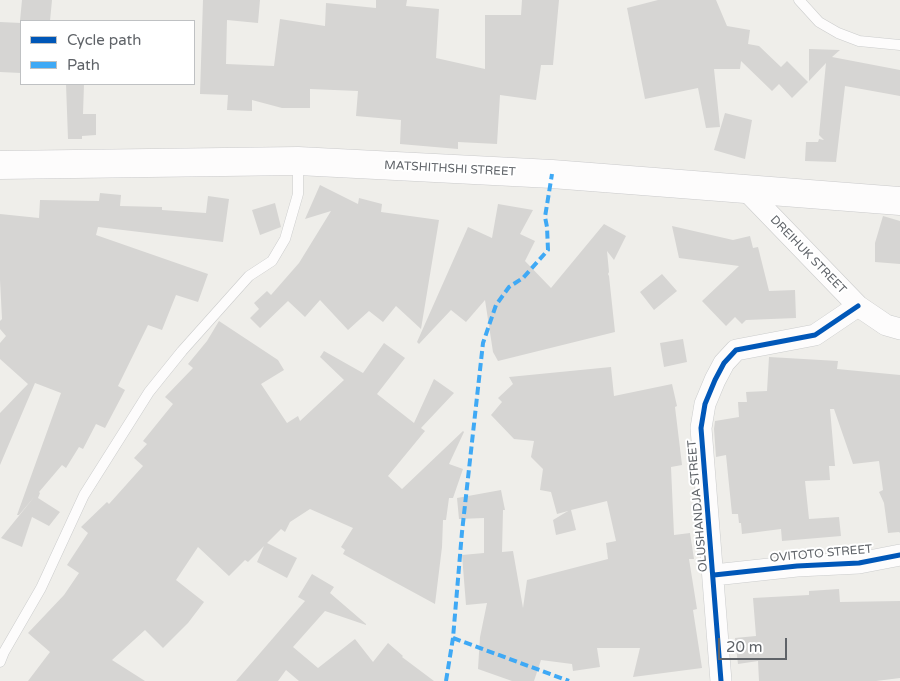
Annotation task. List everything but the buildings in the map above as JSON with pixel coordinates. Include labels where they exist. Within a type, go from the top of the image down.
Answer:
[{"type":"main road","name":"MATSHITHSHI STREET","points":[[0,165],[298,161],[552,174],[900,202]]},
{"type":"street","name":"DREIHUK STREET","points":[[746,190],[858,306],[886,325],[900,329]]},
{"type":"street","name":"OLUSHANDJA STREET","points":[[721,681],[701,428],[705,404],[724,363],[736,350],[815,335],[858,306]]},
{"type":"street","name":"OVITOTO STREET","points":[[714,574],[798,566],[859,564],[900,555]]},
{"type":"lane","points":[[799,0],[819,22],[838,33],[859,41],[900,45]]},
{"type":"lane","points":[[0,662],[41,588],[84,495],[149,392],[182,351],[249,276],[272,261],[285,239],[298,194],[298,161]]},
{"type":"marked path","points":[[446,681],[453,638],[462,532],[483,343],[496,305],[509,287],[523,278],[548,250],[545,217],[552,174]]},
{"type":"marked path","points":[[453,638],[569,681]]},
{"type":"cycle path","points":[[721,681],[701,428],[705,404],[724,363],[736,350],[815,335],[858,306]]},
{"type":"cycle path","points":[[714,575],[797,566],[859,563],[900,555]]}]
